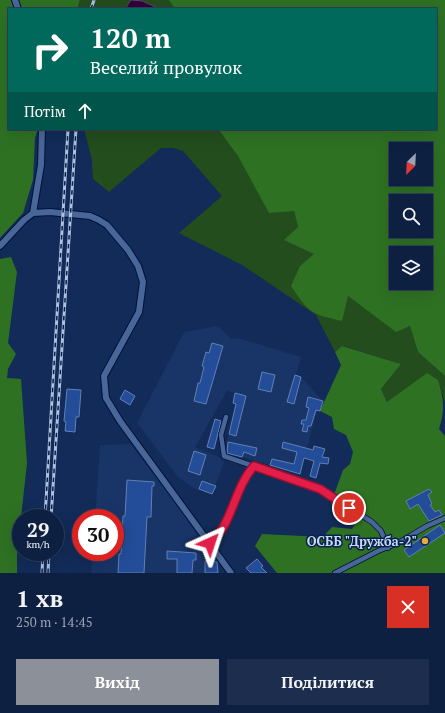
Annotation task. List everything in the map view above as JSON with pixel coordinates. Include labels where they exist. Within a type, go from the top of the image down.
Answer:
[{"type":"street","points":[[33,213],[41,165],[42,130]]},
{"type":"street","points":[[0,246],[24,220],[33,213],[63,213],[90,216],[107,225],[128,250],[138,266],[144,282],[138,312],[104,376],[106,398],[120,421],[231,573]]},
{"type":"street","points":[[226,417],[221,434],[223,453],[228,457],[305,483],[327,493],[372,522],[381,531],[388,548]]},
{"type":"street","points":[[210,543],[218,537],[243,482],[254,466]]},
{"type":"street","points":[[335,573],[378,551],[388,548],[445,518]]},
{"type":"shaded area","points":[[131,0],[142,1],[158,8],[126,8]]},
{"type":"shaded area","points":[[218,326],[231,339],[238,338],[301,357],[296,375],[301,377],[323,401],[320,411],[317,410],[300,474],[225,452],[236,404],[233,403],[235,393],[227,391],[195,447],[219,457],[224,462],[212,494],[199,489],[198,491],[178,477],[137,423],[184,332]]},
{"type":"shaded area","points":[[131,444],[219,562],[218,573],[91,573],[92,561],[124,561],[124,509],[96,509],[100,445]]},
{"type":"green space","points":[[0,0],[80,0],[77,8],[8,8],[8,130],[38,130],[35,138],[33,180],[23,213],[0,238]]},
{"type":"green space","points":[[80,0],[169,0],[174,8],[77,8]]},
{"type":"green space","points":[[169,0],[445,0],[445,376],[418,352],[410,326],[396,332],[348,296],[342,321],[317,314],[307,307],[291,286],[300,266],[314,254],[284,240],[298,227],[294,211],[269,213],[238,156],[219,130],[437,130],[437,8],[174,8]]},
{"type":"green space","points":[[84,130],[219,130],[238,156],[294,211],[298,227],[285,240],[315,254],[348,296],[396,331],[410,326],[418,352],[445,376],[445,403],[438,380],[387,402],[381,389],[401,364],[343,346],[335,352],[316,315],[242,265],[179,233],[222,196],[183,151],[173,148],[161,148],[109,192],[93,179],[92,160]]},
{"type":"green space","points":[[11,257],[17,272],[8,343],[16,354],[8,369],[7,378],[21,379],[27,463],[22,509],[12,509],[12,561],[17,561],[17,573],[0,573],[0,259]]},
{"type":"green space","points":[[342,346],[401,364],[381,389],[387,402],[427,373],[438,380],[442,393],[443,405],[439,429],[445,436],[445,573],[277,573],[255,546],[262,534],[323,537],[332,527],[352,529],[358,519],[331,503],[343,470],[350,464],[353,452],[346,435],[334,429],[332,417],[320,411],[341,365],[335,352]]},
{"type":"building","points":[[212,343],[223,346],[206,404],[194,401],[198,383],[200,383],[204,367],[202,366],[206,352],[209,353]]},
{"type":"building","points":[[262,372],[275,375],[271,392],[258,389]]},
{"type":"building","points":[[295,375],[301,377],[294,404],[287,402]]},
{"type":"building","points":[[67,389],[81,390],[79,417],[76,417],[75,432],[65,431],[66,422],[64,421]]},
{"type":"building","points":[[125,390],[135,396],[130,405],[120,399]]},
{"type":"building","points":[[235,393],[246,396],[236,436],[229,434],[236,404],[233,403]]},
{"type":"building","points":[[308,397],[323,401],[320,411],[316,410],[311,426],[308,426],[307,432],[302,431],[304,424],[301,424],[302,420],[306,420],[309,408],[306,407]]},
{"type":"building","points":[[215,419],[221,421],[214,449],[207,447]]},
{"type":"building","points":[[228,442],[257,448],[255,456],[244,452],[242,457],[227,453]]},
{"type":"building","points":[[283,442],[313,450],[314,446],[325,449],[322,457],[329,458],[328,464],[320,463],[316,478],[310,476],[314,461],[304,458],[300,474],[270,465],[272,459],[294,464],[297,452],[282,448]]},
{"type":"building","points":[[194,451],[206,455],[200,475],[188,471]]},
{"type":"building","points":[[127,480],[154,482],[154,486],[152,486],[151,517],[147,517],[144,573],[118,573],[119,561],[124,561]]},
{"type":"building","points":[[202,481],[216,486],[212,494],[199,489]]},
{"type":"building","points":[[429,489],[432,492],[428,495],[432,504],[430,505],[435,512],[439,510],[442,515],[429,521],[418,504],[410,509],[406,501]]},
{"type":"building","name":"ОСББ \"Дружба-2\"","points":[[440,525],[445,533],[409,557],[404,550]]},
{"type":"building","points":[[167,551],[196,553],[196,560],[193,560],[192,573],[177,573],[177,559],[167,559]]},
{"type":"building","points":[[257,559],[263,566],[261,567],[267,573],[251,573],[246,568]]},
{"type":"building","points":[[205,561],[217,562],[218,573],[205,573]]},
{"type":"railway","points":[[91,8],[94,0]]},
{"type":"railway","points":[[46,509],[68,130]]},
{"type":"railway","points":[[52,509],[76,130]]},
{"type":"railway","points":[[42,573],[43,561]]},
{"type":"railway","points":[[48,573],[49,561]]},
{"type":"place","name":"ОСББ \"Дружба-2\"","points":[[425,541]]},
{"type":"route","points":[[210,543],[218,537],[224,526],[236,494],[254,466],[320,489],[349,508]]}]
